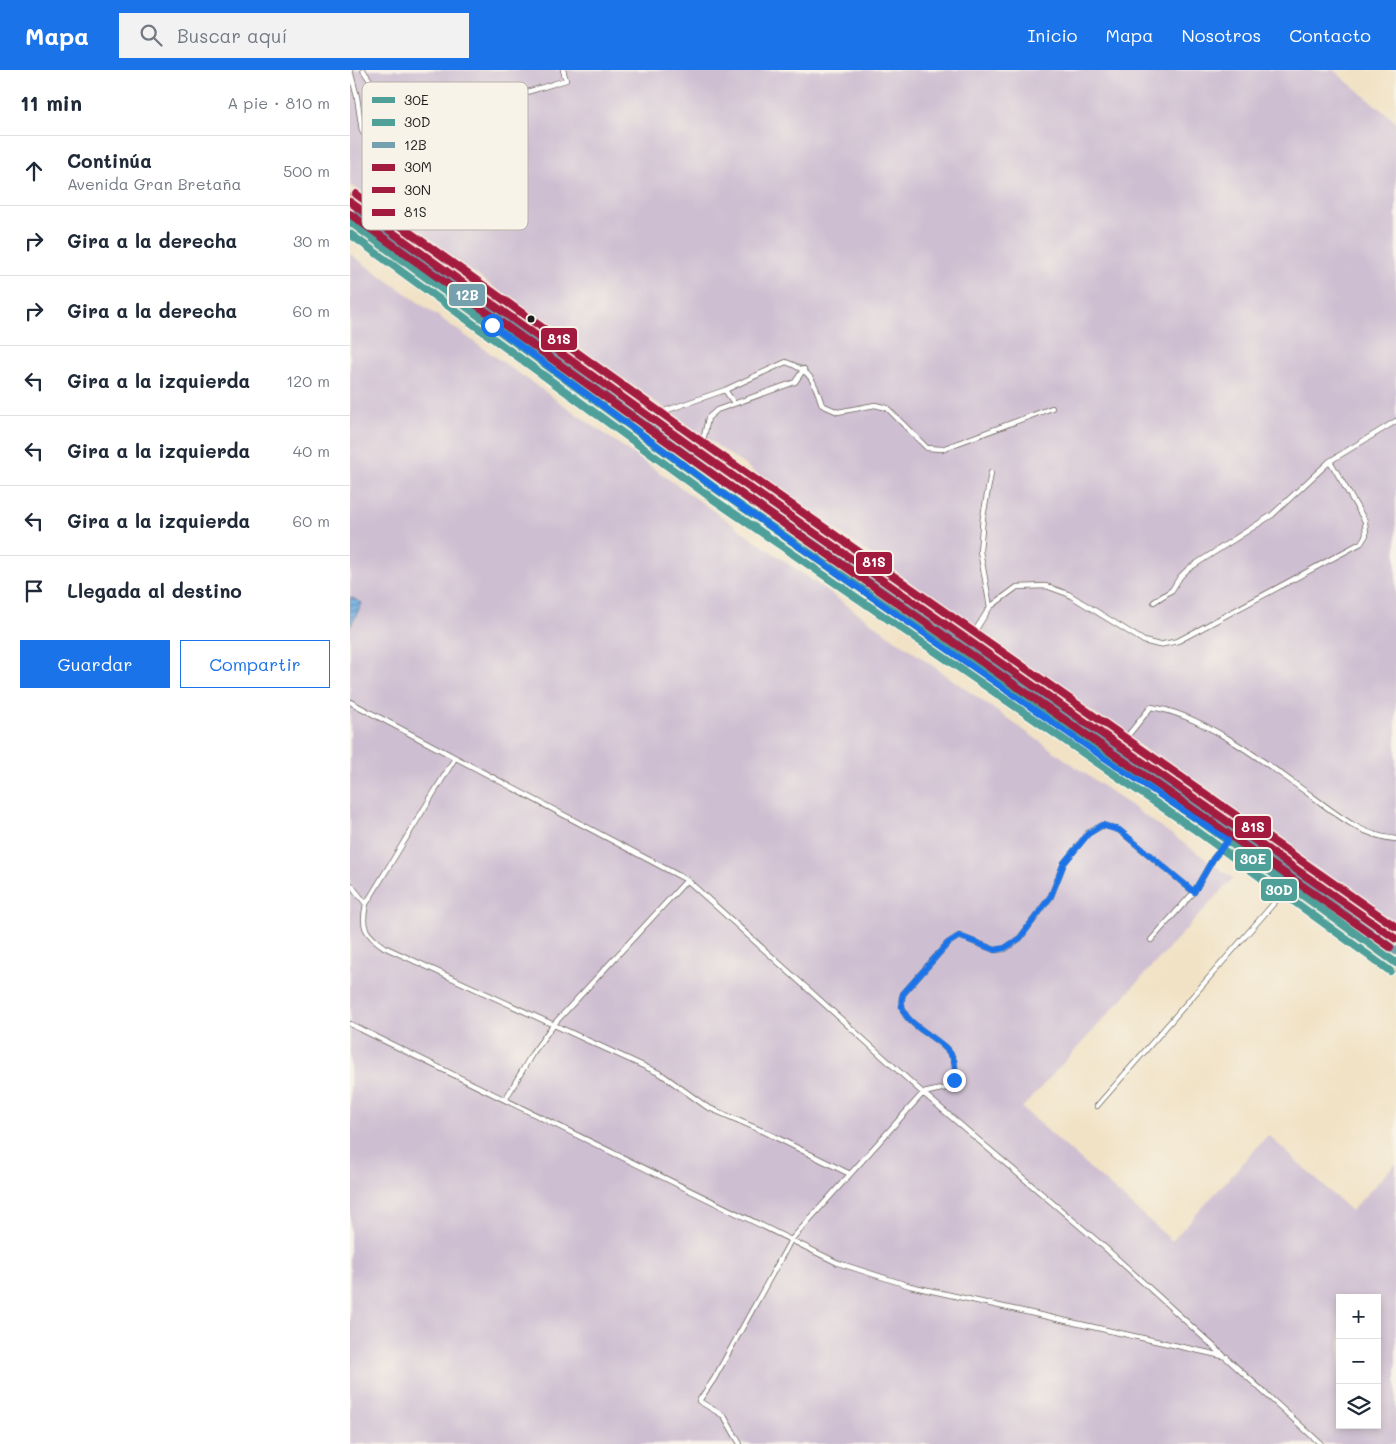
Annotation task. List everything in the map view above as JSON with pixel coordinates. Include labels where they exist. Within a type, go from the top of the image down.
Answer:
[{"type":"main road","points":[[350,202],[362,211]]},
{"type":"main road","points":[[350,222],[719,491],[1095,752],[1228,840],[1396,963]]},
{"type":"main road","points":[[389,230],[700,453],[1121,745],[1396,939]]},
{"type":"lane","points":[[350,70],[358,97],[362,131]]},
{"type":"lane","points":[[363,70],[371,82]]},
{"type":"lane","points":[[528,92],[566,80],[563,70]]},
{"type":"lane","points":[[648,416],[724,390],[786,362],[804,369],[816,386],[822,405],[838,412],[875,405],[887,408],[926,448],[942,448],[1052,408]]},
{"type":"lane","points":[[700,453],[708,418],[717,410],[795,382],[804,369]]},
{"type":"lane","points":[[724,390],[734,403]]},
{"type":"lane","points":[[1154,602],[1172,590],[1180,577],[1188,569],[1272,515],[1330,461],[1396,421]]},
{"type":"lane","points":[[969,640],[990,607],[1017,587],[1046,586],[1068,594],[1144,641],[1159,645],[1178,641],[1361,543],[1366,535],[1365,521],[1330,461]]},
{"type":"lane","points":[[990,607],[980,551],[983,517],[991,473]]},
{"type":"lane","points":[[350,702],[687,880],[923,1093],[1102,1245],[1321,1444]]},
{"type":"lane","points":[[1121,745],[1150,707],[1163,709],[1204,726],[1270,766],[1360,831],[1396,840]]},
{"type":"lane","points":[[455,758],[366,904],[362,921],[369,936],[384,947],[661,1074],[707,1107],[765,1132],[850,1174]]},
{"type":"lane","points":[[740,1444],[724,1416],[699,1401],[714,1379],[791,1240],[923,1093],[946,1088],[954,1080],[954,1061],[948,1052],[904,1013],[900,1002],[903,994],[948,943],[959,936],[995,950],[1005,948],[1020,938],[1051,896],[1064,863],[1088,834],[1102,825],[1119,830],[1194,892]]},
{"type":"lane","points":[[1151,940],[1194,892],[1213,859],[1228,840]]},
{"type":"lane","points":[[505,1100],[532,1054],[553,1024],[687,880]]},
{"type":"lane","points":[[350,884],[366,904]]},
{"type":"lane","points":[[1097,1106],[1290,884]]},
{"type":"lane","points":[[350,1024],[838,1263],[910,1286],[1227,1357]]},
{"type":"shaded area","points":[[350,70],[1333,70],[1396,122],[1396,928],[413,230],[528,230],[528,82],[362,82],[362,194],[350,185]]},
{"type":"shaded area","points":[[350,254],[1233,878],[1022,1108],[1172,1241],[1268,1135],[1351,1211],[1396,1163],[1396,1444],[350,1444]]},
{"type":"water","points":[[350,597],[362,603],[350,627]]},
{"type":"transit line","name":"81S","points":[[356,194],[362,198]]},
{"type":"transit line","name":"30M","points":[[350,202],[362,211]]},
{"type":"transit line","name":"30N","points":[[350,214],[362,223]]},
{"type":"transit line","name":"12B","points":[[356,214],[362,218]]},
{"type":"transit line","name":"30E","points":[[350,222],[719,491],[1203,823],[1396,963]]},
{"type":"transit line","name":"30N","points":[[372,230],[694,461],[1390,947]]},
{"type":"transit line","name":"12B","points":[[378,230],[725,483],[1209,815],[1396,951]]},
{"type":"transit line","name":"30M","points":[[389,230],[700,453],[1396,939]]},
{"type":"transit line","name":"81S","points":[[406,230],[706,445],[1396,927]]},
{"type":"transit line","name":"30D","points":[[350,234],[713,499],[1197,831],[1390,971]]},
{"type":"route","points":[[492,325],[563,379],[719,491],[1095,752],[1228,840],[1213,859],[1194,892],[1119,830],[1102,825],[1088,834],[1064,863],[1051,896],[1020,938],[1005,948],[995,950],[966,937],[959,936],[948,943],[903,994],[900,1002],[904,1013],[948,1052],[954,1061],[954,1080]]}]
